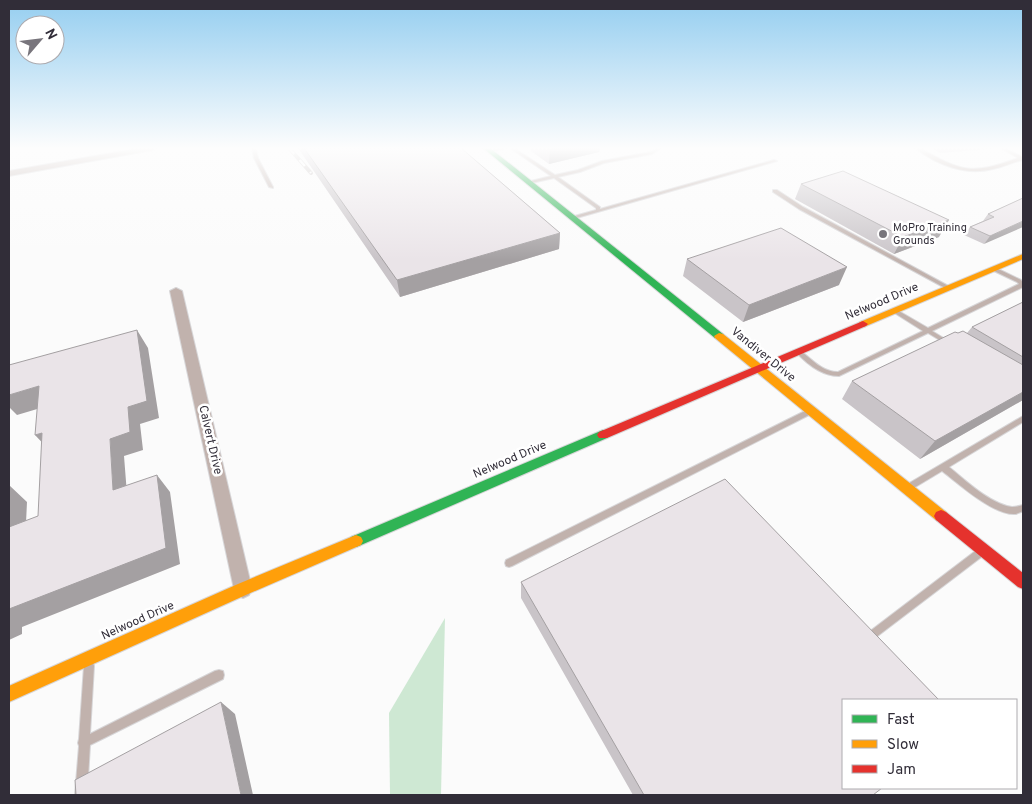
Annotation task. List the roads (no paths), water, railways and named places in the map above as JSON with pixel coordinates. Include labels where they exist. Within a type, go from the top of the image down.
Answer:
[{"type":"street","name":"Vandiver Drive","points":[[532,186],[1023,582]]},
{"type":"street","name":"Nelwood Drive","points":[[9,694],[243,589],[1023,256]]},
{"type":"street","name":"Calvert Drive","points":[[176,291],[243,589]]},
{"type":"lane","points":[[569,186],[598,208],[598,211]]},
{"type":"lane","points":[[573,218],[688,186]]},
{"type":"lane","points":[[775,191],[801,208],[949,288]]},
{"type":"lane","points":[[799,352],[823,370],[839,374],[1022,285],[1019,281],[994,269]]},
{"type":"lane","points":[[895,311],[952,345]]},
{"type":"lane","points":[[509,562],[811,411]]},
{"type":"lane","points":[[907,488],[1023,419]]},
{"type":"lane","points":[[942,467],[996,506],[1012,511],[1023,508]]},
{"type":"lane","points":[[867,638],[983,550]]},
{"type":"lane","points":[[81,795],[90,658]]},
{"type":"lane","points":[[83,743],[219,675]]},
{"type":"place","name":"MoPro Training Grounds","points":[[883,234]]}]
